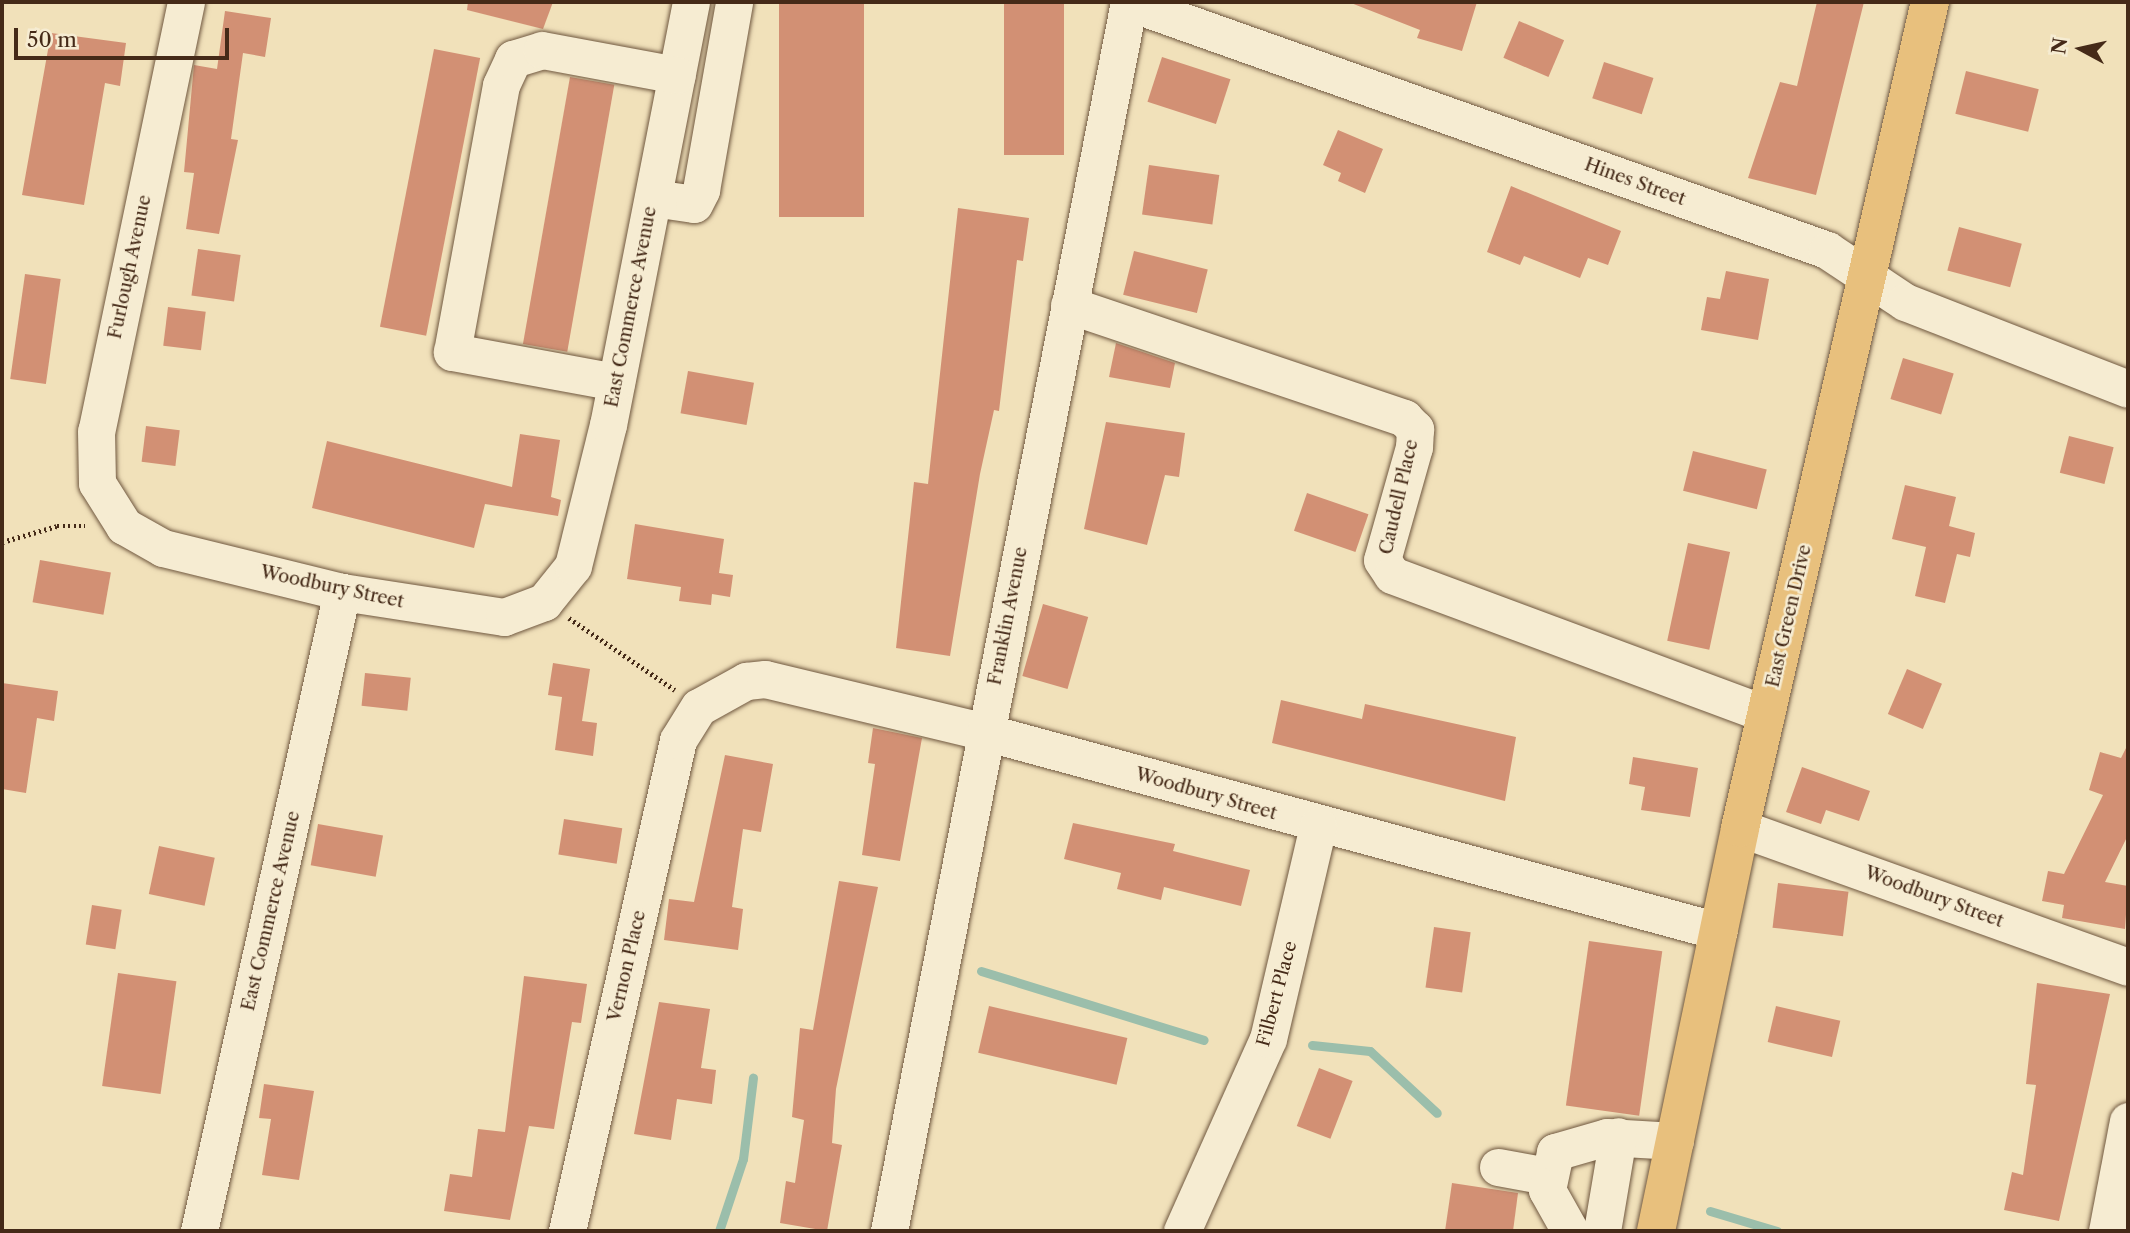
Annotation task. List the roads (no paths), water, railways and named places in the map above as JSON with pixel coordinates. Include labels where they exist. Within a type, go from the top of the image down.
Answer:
[{"type":"main road","name":"East Green Drive","points":[[1656,1231],[1740,828],[1930,2]]},
{"type":"street","name":"Furlough Avenue","points":[[124,526],[97,483],[96,431],[186,2]]},
{"type":"street","name":"East Commerce Avenue","points":[[544,602],[573,566],[617,382],[691,2]]},
{"type":"street","points":[[653,198],[694,204],[701,190],[734,2]]},
{"type":"street","name":"Hines Street","points":[[1128,2],[1827,250],[1905,302],[2128,389]]},
{"type":"street","name":"Franklin Avenue","points":[[889,1231],[1128,2]]},
{"type":"street","points":[[617,382],[452,352],[501,85],[513,59],[542,50],[677,75]]},
{"type":"street","name":"Caudell Place","points":[[1069,305],[1404,418],[1415,438],[1382,560],[1392,575],[1766,714]]},
{"type":"street","name":"Woodbury Street","points":[[124,526],[163,548],[342,592],[504,617],[544,602]]},
{"type":"street","name":"East Commerce Avenue","points":[[199,1231],[342,592]]},
{"type":"street","name":"Woodbury Street","points":[[699,707],[720,690],[765,680],[985,732],[1318,826],[1717,932]]},
{"type":"street","name":"Vernon Place","points":[[567,1231],[678,740],[699,707]]},
{"type":"street","name":"Filbert Place","points":[[1182,1231],[1268,1039],[1318,826]]},
{"type":"street","name":"Woodbury Street","points":[[1740,828],[2128,967]]},
{"type":"street","points":[[2106,1231],[2128,1121]]},
{"type":"street","points":[[1570,1231],[1547,1191],[1547,1175],[1562,1148],[1618,1136],[1675,1141]]},
{"type":"street","points":[[1602,1231],[1618,1136]]},
{"type":"street","points":[[1498,1167],[1547,1175]]},
{"type":"waterway","points":[[981,971],[1204,1040]]},
{"type":"waterway","points":[[1312,1045],[1370,1051],[1437,1113]]},
{"type":"waterway","points":[[719,1231],[743,1159],[753,1078]]},
{"type":"waterway","points":[[1710,1211],[1777,1231]]}]
